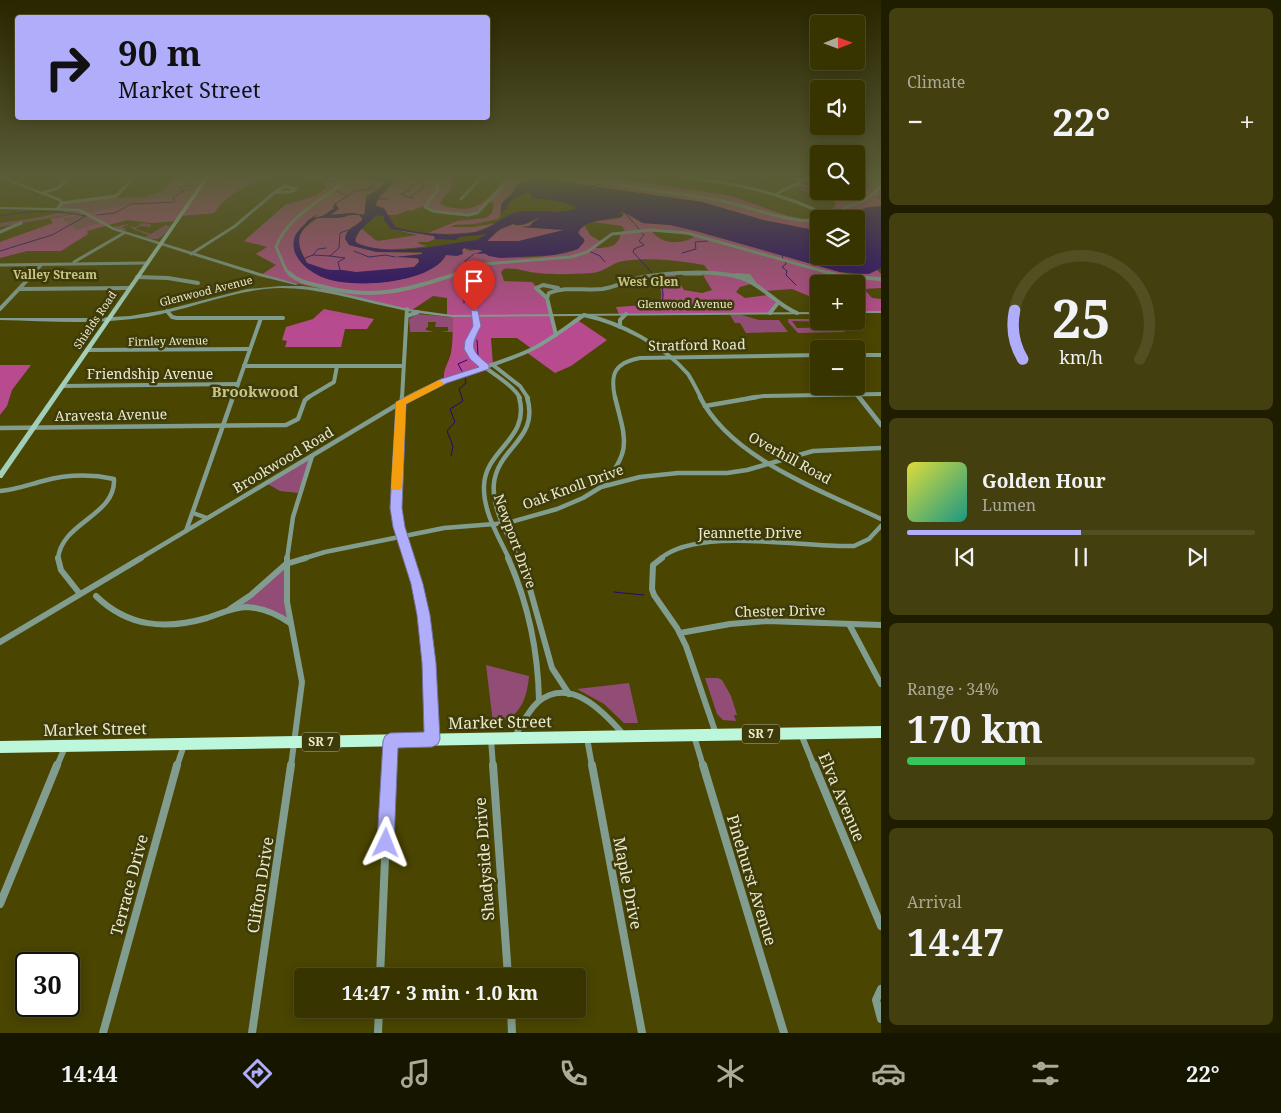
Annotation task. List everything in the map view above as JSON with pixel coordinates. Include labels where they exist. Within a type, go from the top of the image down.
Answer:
[{"type":"main road","name":"Shields Road","points":[[0,476],[173,225]]},
{"type":"main road","name":"Market Street","points":[[0,747],[881,732]]},
{"type":"street","points":[[0,232],[16,225]]},
{"type":"street","points":[[105,225],[191,254],[306,287]]},
{"type":"street","points":[[191,254],[236,225]]},
{"type":"street","points":[[288,225],[278,238],[276,248],[286,270],[293,278],[335,290],[384,294],[411,289],[479,265],[571,257],[587,252],[606,237],[615,233],[667,230],[687,233],[836,275],[881,279]]},
{"type":"street","points":[[71,264],[124,233]]},
{"type":"street","points":[[0,265],[146,263]]},
{"type":"street","points":[[0,309],[42,264]]},
{"type":"street","points":[[461,270],[472,273],[479,265]]},
{"type":"street","name":"Newport Drive","points":[[472,273],[471,298],[478,324],[469,341],[468,349],[473,357],[508,382],[520,399],[522,417],[512,437],[495,455],[486,473],[484,493],[493,523],[510,562],[524,603],[537,655],[539,700]]},
{"type":"street","points":[[547,298],[551,292],[564,289],[605,288],[653,276],[730,275],[754,283],[777,304],[797,313]]},
{"type":"street","points":[[137,278],[168,278],[198,284]]},
{"type":"street","points":[[270,278],[276,282],[278,287]]},
{"type":"street","points":[[556,335],[547,298],[538,292],[536,288],[546,285],[564,289]]},
{"type":"street","name":"Glenwood Avenue","points":[[0,319],[135,317],[168,311],[232,292],[278,287],[306,287],[416,311],[457,315],[810,313]]},
{"type":"street","points":[[19,289],[129,288]]},
{"type":"street","points":[[770,313],[777,304]]},
{"type":"street","points":[[407,309],[396,498],[397,517],[424,615],[429,663],[432,739]]},
{"type":"street","points":[[168,311],[172,317],[177,318],[283,318]]},
{"type":"street","points":[[407,316],[416,311]]},
{"type":"street","points":[[865,312],[881,312]]},
{"type":"street","name":"Brookwood Road","points":[[0,642],[401,402],[444,381],[526,352],[556,335],[584,314]]},
{"type":"street","name":"Overhill Road","points":[[584,314],[620,327],[667,356],[688,375],[704,406],[732,436],[771,463],[881,519]]},
{"type":"street","points":[[620,327],[620,320],[626,314]]},
{"type":"street","points":[[186,531],[261,318]]},
{"type":"street","points":[[553,324],[567,327]]},
{"type":"street","name":"Firnley Avenue","points":[[87,350],[250,348]]},
{"type":"street","name":"Stratford Road","points":[[601,487],[617,469],[624,455],[624,430],[612,383],[614,372],[622,364],[634,359],[667,356],[810,355]]},
{"type":"street","points":[[865,355],[881,355]]},
{"type":"street","name":"Newport Drive","points":[[493,365],[517,383],[529,401],[530,421],[519,440],[498,466],[494,483],[495,503],[522,565],[535,602],[552,668],[570,694]]},
{"type":"street","points":[[244,366],[403,366]]},
{"type":"street","name":"Aravesta Avenue","points":[[0,428],[293,423],[300,417],[305,400],[334,382],[337,366]]},
{"type":"street","name":"Friendship Avenue","points":[[62,386],[238,384]]},
{"type":"street","points":[[865,394],[881,394]]},
{"type":"street","points":[[704,406],[764,396],[810,395]]},
{"type":"street","points":[[857,395],[881,426]]},
{"type":"street","points":[[512,437],[519,440]]},
{"type":"street","name":"Oak Knoll Drive","points":[[230,609],[251,595],[286,564],[325,552],[444,528],[503,523],[557,509],[583,498],[601,487],[652,474],[727,473],[822,449],[881,448]]},
{"type":"street","name":"Clifton Drive","points":[[252,1033],[303,684],[290,623],[286,564],[293,510],[312,456]]},
{"type":"street","points":[[0,491],[19,489],[56,478],[105,477],[114,480],[114,489],[108,500],[71,531],[58,555],[61,569],[80,594]]},
{"type":"street","points":[[193,513],[207,518]]},
{"type":"street","name":"Jeannette Drive","points":[[716,735],[694,664],[680,633],[658,603],[650,582],[654,563],[669,550],[687,545],[742,541],[850,546],[870,539],[881,526]]},
{"type":"street","name":"Oak Knoll Drive","points":[[96,596],[106,607],[119,615],[136,621],[155,624],[177,624],[198,620],[230,609],[248,607],[274,613],[290,623]]},
{"type":"street","name":"Newport Drive","points":[[524,603],[535,602]]},
{"type":"street","name":"Chester Drive","points":[[680,633],[718,626],[758,622],[800,621],[881,625]]},
{"type":"street","points":[[849,624],[881,684]]},
{"type":"street","points":[[514,738],[521,723],[539,700],[554,694],[570,694],[589,701],[599,708],[624,736]]},
{"type":"street","name":"Elva Avenue","points":[[801,734],[881,926]]},
{"type":"street","name":"Pinehurst Avenue","points":[[694,735],[784,1033]]},
{"type":"street","name":"Maple Drive","points":[[587,738],[642,1033]]},
{"type":"street","name":"Shadyside Drive","points":[[490,739],[507,968]]},
{"type":"street","points":[[380,968],[390,741]]},
{"type":"street","name":"Terrace Drive","points":[[103,1033],[176,765],[184,744]]},
{"type":"street","points":[[0,904],[65,746]]},
{"type":"street","points":[[881,989],[876,994],[875,1001],[881,1019]]},
{"type":"street","points":[[378,1033],[379,1018]]},
{"type":"street","points":[[511,1018],[512,1033]]},
{"type":"shaded area","points":[[47,225],[70,225],[77,230],[91,225],[108,225],[87,231],[88,234],[61,251],[27,251],[0,258],[0,242]]},
{"type":"shaded area","points":[[70,225],[91,225],[77,230]]},
{"type":"shaded area","points":[[126,225],[122,228],[127,229],[123,231],[112,227]]},
{"type":"shaded area","points":[[151,225],[150,227],[140,226],[135,229],[151,234],[165,225],[170,226],[157,239],[145,237],[149,235],[132,229],[128,226]]},
{"type":"shaded area","points":[[262,225],[303,225],[300,228],[294,248],[301,262],[308,269],[334,281],[369,283],[407,278],[424,272],[437,265],[446,255],[463,254],[462,250],[464,248],[470,251],[480,249],[483,252],[477,254],[500,257],[542,256],[577,249],[585,241],[578,233],[579,229],[585,226],[590,235],[600,241],[595,246],[596,248],[605,248],[616,244],[621,232],[625,231],[622,226],[616,225],[671,225],[840,272],[863,274],[876,269],[881,274],[881,288],[865,289],[865,275],[810,275],[810,296],[792,289],[764,291],[754,283],[740,287],[736,292],[745,298],[768,295],[777,304],[770,313],[619,314],[616,307],[647,305],[660,301],[660,288],[653,276],[675,275],[684,290],[702,293],[712,290],[703,275],[711,274],[704,265],[654,259],[623,261],[592,273],[551,274],[504,269],[501,272],[504,281],[532,282],[547,298],[556,335],[576,319],[607,340],[571,366],[555,373],[526,352],[532,349],[517,338],[491,338],[493,365],[444,381],[444,373],[451,353],[453,330],[452,316],[447,315],[447,298],[433,296],[412,310],[261,275],[276,265],[256,254],[267,247],[244,241]],"holes":[[[651,230],[667,230],[695,236],[678,242],[666,241],[660,239]]]},
{"type":"shaded area","points":[[305,225],[308,225],[299,238],[300,248],[307,263],[328,270],[356,272],[414,267],[419,262],[418,258],[395,257],[422,254],[422,252],[377,252],[349,245],[345,239],[346,235],[350,229],[356,225],[366,225],[355,238],[356,243],[370,247],[401,250],[477,240],[487,234],[459,237],[456,240],[435,239],[434,236],[391,229],[388,225],[415,232],[463,234],[483,230],[492,225],[510,225],[500,229],[487,241],[519,241],[564,230],[522,227],[531,225],[586,225],[578,233],[584,239],[584,242],[578,249],[554,255],[500,258],[484,253],[474,254],[483,251],[464,248],[462,250],[463,254],[457,256],[446,255],[438,265],[425,272],[390,282],[371,283],[337,281],[325,278],[308,269],[302,264],[295,253],[294,240],[297,233]]},
{"type":"shaded area","points":[[308,225],[355,225],[349,229],[345,236],[349,245],[377,252],[423,253],[419,256],[396,256],[420,259],[414,267],[346,272],[307,263],[299,246],[298,237],[302,229]]},
{"type":"shaded area","points":[[447,225],[454,225],[451,227],[473,227],[492,225],[475,232],[428,233]]},
{"type":"shaded area","points":[[510,225],[531,225],[522,227],[564,230],[519,241],[487,241],[499,230]]},
{"type":"shaded area","points":[[671,225],[790,225],[810,229],[810,263]]},
{"type":"shaded area","points":[[790,225],[810,225],[810,229]]},
{"type":"shaded area","points":[[865,225],[881,225],[881,268],[869,274],[840,272],[815,265],[865,265]]},
{"type":"shaded area","points":[[361,228],[378,241],[417,235],[393,229],[434,236],[435,239],[428,242],[418,242],[427,246],[380,249],[362,245],[355,241]]},
{"type":"shaded area","points":[[865,290],[872,298],[881,299],[881,312],[865,312]]},
{"type":"shaded area","points":[[324,309],[374,319],[367,329],[345,329],[341,347],[285,347],[287,341],[282,340],[286,327],[313,319]]},
{"type":"shaded area","points":[[417,314],[452,317],[453,332],[440,332],[448,331],[448,327],[435,327],[436,322],[428,322],[426,330],[434,332],[410,332],[409,319]]},
{"type":"shaded area","points":[[730,315],[742,315],[759,320],[779,320],[788,332],[746,333],[740,323],[735,323]]},
{"type":"shaded area","points":[[788,319],[810,319],[810,322],[792,321],[797,328],[843,330],[845,332],[798,333],[788,322]]},
{"type":"shaded area","points":[[0,365],[31,365],[12,390],[7,406],[0,415]]},
{"type":"shaded area","points":[[312,456],[298,493],[280,491],[266,483]]},
{"type":"shaded area","points":[[286,564],[290,623],[269,611],[230,609]]},
{"type":"shaded area","points":[[486,665],[529,676],[524,700],[520,707],[509,718],[493,723]]},
{"type":"shaded area","points":[[705,678],[718,678],[722,680],[731,696],[737,715],[734,715],[736,721],[723,720],[717,714]]},
{"type":"shaded area","points":[[629,683],[638,723],[624,723],[604,704],[577,689]]},
{"type":"waterway","points":[[0,251],[52,235],[70,225]]},
{"type":"waterway","points":[[636,225],[639,229]]},
{"type":"waterway","points":[[330,256],[339,248],[340,233],[348,230]]},
{"type":"waterway","points":[[641,232],[644,235],[639,241],[644,245],[634,249],[633,252],[652,273]]},
{"type":"waterway","points":[[682,253],[696,249],[695,242],[708,241]]},
{"type":"waterway","points":[[313,255],[318,249],[326,248]]},
{"type":"waterway","points":[[354,251],[369,257],[385,255],[395,257]]},
{"type":"waterway","points":[[591,252],[600,256],[605,262]]},
{"type":"waterway","points":[[466,264],[465,261],[474,254]]},
{"type":"waterway","points":[[305,258],[313,255]]},
{"type":"waterway","points":[[313,255],[330,256]]},
{"type":"waterway","points":[[330,256],[345,258],[338,262],[340,270]]},
{"type":"waterway","points":[[785,261],[786,264],[782,267],[787,271],[786,275],[796,285]]},
{"type":"waterway","points":[[464,277],[464,303]]},
{"type":"waterway","points":[[655,307],[661,305],[663,298],[662,288],[657,278]]},
{"type":"waterway","points":[[477,340],[478,355]]},
{"type":"waterway","points":[[462,371],[458,364],[467,360]]},
{"type":"waterway","points":[[451,456],[453,446],[447,431],[455,422],[450,409],[463,401],[459,389],[466,383],[465,378]]},
{"type":"waterway","points":[[614,592],[644,595]]},
{"type":"slow traffic","points":[[396,488],[401,402],[439,383]]},
{"type":"district","name":"Valley Stream","points":[[55,275]]},
{"type":"district","name":"West Glen","points":[[648,282]]},
{"type":"district","name":"Brookwood","points":[[255,392]]},
{"type":"route","points":[[386,843],[390,741],[432,739],[429,663],[424,615],[417,584],[399,527],[396,508],[401,402],[427,388],[486,367],[473,357],[468,349],[469,341],[477,329],[474,311]]}]
